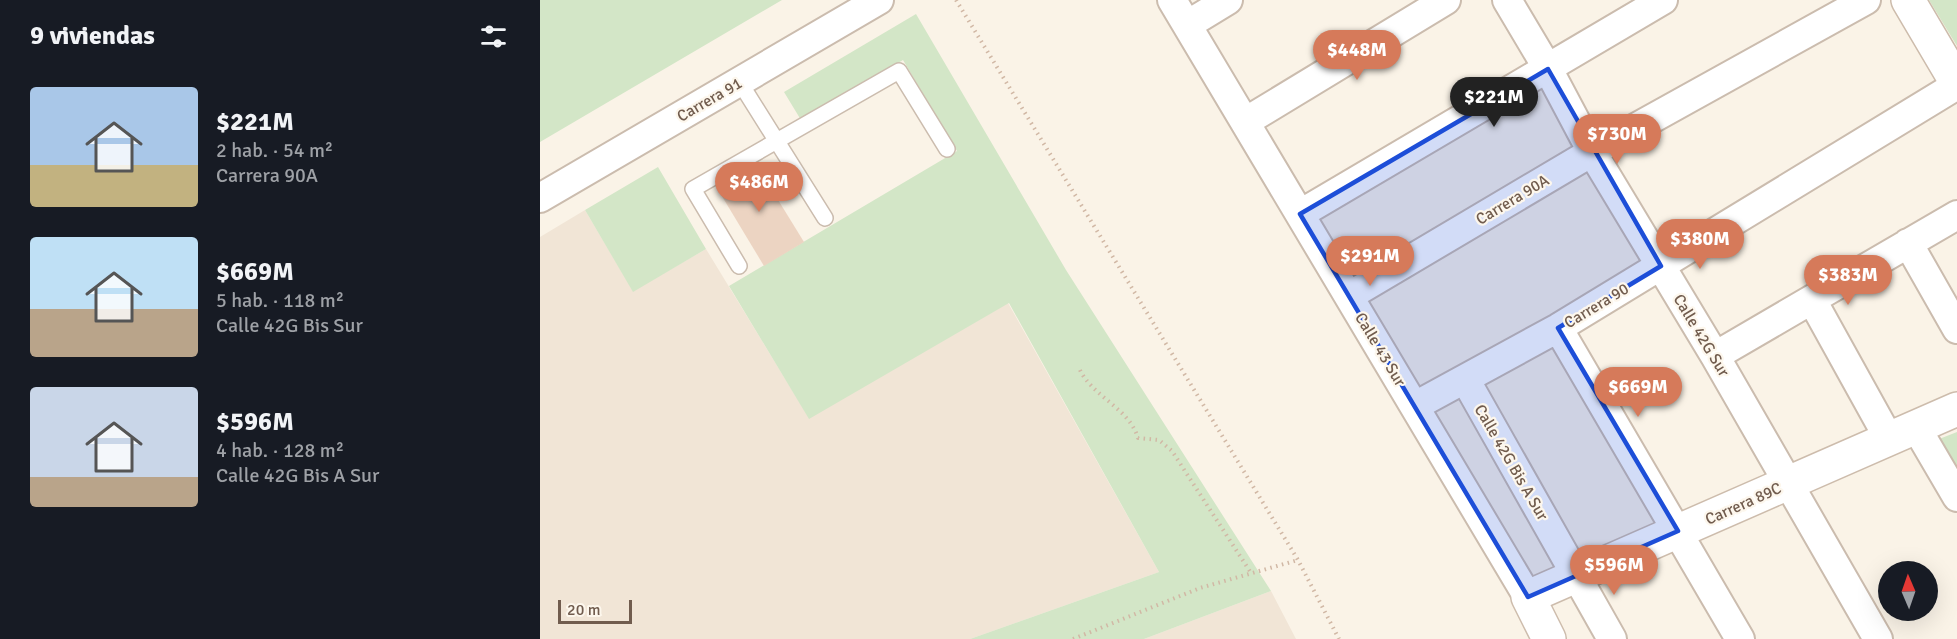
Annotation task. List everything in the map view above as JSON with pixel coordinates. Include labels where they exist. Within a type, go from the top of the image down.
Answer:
[{"type":"street","name":"Carrera 91","points":[[540,198],[879,0]]},
{"type":"street","name":"Calle 43 Sur","points":[[1172,0],[1528,597],[1549,639]]},
{"type":"street","points":[[1187,25],[1228,0]]},
{"type":"street","points":[[1245,122],[1446,0]]},
{"type":"street","name":"Calle 42G Sur","points":[[1506,0],[1548,69],[1592,152],[1715,356],[1878,639]]},
{"type":"street","points":[[1300,214],[1663,0]]},
{"type":"street","name":"Carrera 90A","points":[[1348,296],[1592,152],[1866,0]]},
{"type":"street","points":[[1908,0],[1957,84]]},
{"type":"street","name":"Carrera 90","points":[[1415,406],[1465,380],[1661,266],[1957,84]]},
{"type":"street","points":[[1715,356],[1957,215]]},
{"type":"street","points":[[1908,243],[1957,329]]},
{"type":"street","points":[[1812,300],[1903,433],[1957,497]]},
{"type":"street","points":[[1558,327],[1740,639]]},
{"type":"street","name":"Calle 42G Bis A Sur","points":[[1465,380],[1612,639]]},
{"type":"street","name":"Carrera 89C","points":[[1528,597],[1957,409]]},
{"type":"lane","points":[[739,266],[693,189],[898,71],[947,149]]},
{"type":"lane","points":[[739,81],[825,218]]},
{"type":"path","points":[[956,0],[1298,560],[1339,639]]},
{"type":"path","points":[[1080,370],[1085,381],[1134,425],[1138,438],[1159,440],[1172,451],[1251,573]]},
{"type":"path","points":[[1073,639],[1200,588],[1298,560]]},
{"type":"highlighted area","points":[[1548,69],[1661,266],[1558,328],[1678,531],[1528,597],[1300,214]]},
{"type":"shaded area","points":[[585,210],[633,291],[706,249],[809,418],[1008,303],[1159,572],[970,639],[540,639],[540,237]]},
{"type":"shaded area","points":[[1271,591],[1296,639],[1144,639]]},
{"type":"green space","points":[[540,0],[782,0],[540,142]]},
{"type":"green space","points":[[1929,0],[1957,0],[1957,46]]},
{"type":"green space","points":[[916,14],[1066,270],[1271,591],[1144,639],[970,639],[1159,572],[1009,303],[809,419],[729,286],[957,151],[903,60],[801,120],[784,92]]},
{"type":"green space","points":[[658,167],[706,249],[633,292],[585,210]]},
{"type":"green space","points":[[1957,432],[1957,481],[1934,441]]},
{"type":"building","points":[[753,159],[804,242],[764,266],[714,183]]}]
